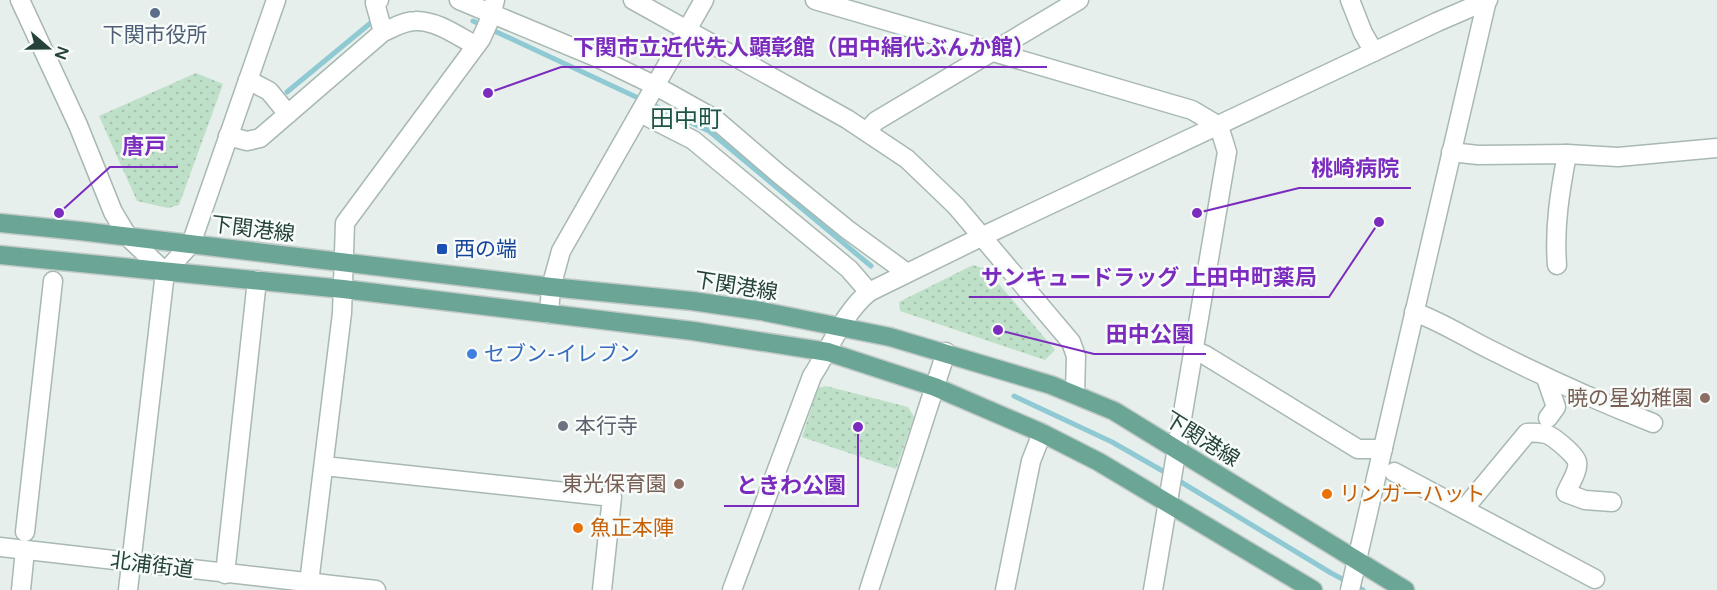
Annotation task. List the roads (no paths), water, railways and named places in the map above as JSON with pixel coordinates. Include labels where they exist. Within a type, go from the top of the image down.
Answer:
[{"type":"main road","name":"下関港線","points":[[0,223],[692,302],[761,311],[890,337],[946,352],[1075,393],[1114,411],[1354,575],[1405,590]]},
{"type":"main road","points":[[0,255],[344,289],[693,331],[828,352],[935,387],[1042,433],[1168,497],[1313,590]]},
{"type":"street","points":[[20,0],[78,125],[113,212],[128,237],[165,272]]},
{"type":"street","points":[[128,590],[165,272],[190,244],[276,0]]},
{"type":"street","points":[[379,0],[375,3],[383,32]]},
{"type":"street","points":[[459,0],[492,11],[598,58],[715,119],[779,174],[907,273]]},
{"type":"street","points":[[633,0],[848,119],[907,159],[938,186],[1071,342],[1076,356],[1075,393]]},
{"type":"street","points":[[549,314],[551,287],[561,250],[704,0]]},
{"type":"street","points":[[815,0],[1192,110],[1219,126],[1227,152],[1153,590]]},
{"type":"street","points":[[867,131],[876,121],[1080,0]]},
{"type":"street","points":[[1350,0],[1363,33],[1374,52]]},
{"type":"street","points":[[732,590],[812,376],[841,326],[856,304],[869,292],[1437,21],[1488,0]]},
{"type":"street","points":[[1354,575],[1488,0]]},
{"type":"street","points":[[311,586],[344,289],[345,223],[478,42],[492,11]]},
{"type":"street","points":[[228,136],[253,141],[383,32],[414,21],[425,22],[478,42]]},
{"type":"street","points":[[248,80],[269,91],[288,114]]},
{"type":"street","points":[[641,111],[693,140],[849,269],[869,292]]},
{"type":"street","points":[[1451,152],[1478,155],[1567,154],[1618,157],[1717,148]]},
{"type":"street","points":[[1557,265],[1557,203],[1567,154]]},
{"type":"street","points":[[225,574],[256,280]]},
{"type":"street","points":[[25,532],[53,281]]},
{"type":"street","points":[[1414,312],[1437,320],[1471,341],[1546,378],[1598,402],[1653,423]]},
{"type":"street","points":[[1193,350],[1205,355],[1358,449],[1383,449]]},
{"type":"street","points":[[869,590],[946,352]]},
{"type":"street","points":[[1546,378],[1556,407],[1548,418]]},
{"type":"street","points":[[1464,509],[1527,433],[1533,432],[1548,434],[1577,459],[1577,468],[1566,493],[1585,500],[1612,502]]},
{"type":"street","points":[[1005,590],[1031,461],[1042,433]]},
{"type":"street","points":[[324,466],[612,497],[602,590]]},
{"type":"street","points":[[1394,472],[1595,579]]},
{"type":"street","name":"北浦街道","points":[[0,548],[131,562],[311,586],[376,590]]},
{"type":"street","points":[[21,590],[26,550]]},
{"type":"waterway","points":[[287,92],[373,21]]},
{"type":"waterway","points":[[473,21],[709,131],[871,266]]},
{"type":"waterway","points":[[1014,396],[1112,442],[1168,474]]},
{"type":"waterway","points":[[1176,479],[1363,590]]},
{"type":"place","name":"下関市役所","points":[[155,13]]},
{"type":"place","name":"下関市立近代先人顕彰館（田中絹代ぶんか館）","points":[[488,93]]},
{"type":"place","name":"唐戸","points":[[59,213]]},
{"type":"place","name":"桃崎病院","points":[[1197,213]]},
{"type":"place","name":"サンキュードラッグ 上田中町薬局","points":[[1379,222]]},
{"type":"place","name":"西の端","points":[[442,249]]},
{"type":"place","name":"田中公園","points":[[998,330]]},
{"type":"place","name":"セブン-イレブン","points":[[472,354]]},
{"type":"place","name":"暁の星幼稚園","points":[[1705,398]]},
{"type":"place","name":"本行寺","points":[[563,426]]},
{"type":"place","name":"ときわ公園","points":[[858,427]]},
{"type":"place","name":"東光保育園","points":[[679,484]]},
{"type":"place","name":"リンガーハット","points":[[1327,494]]},
{"type":"place","name":"魚正本陣","points":[[578,528]]},
{"type":"district","name":"田中町","points":[[686,119]]}]
